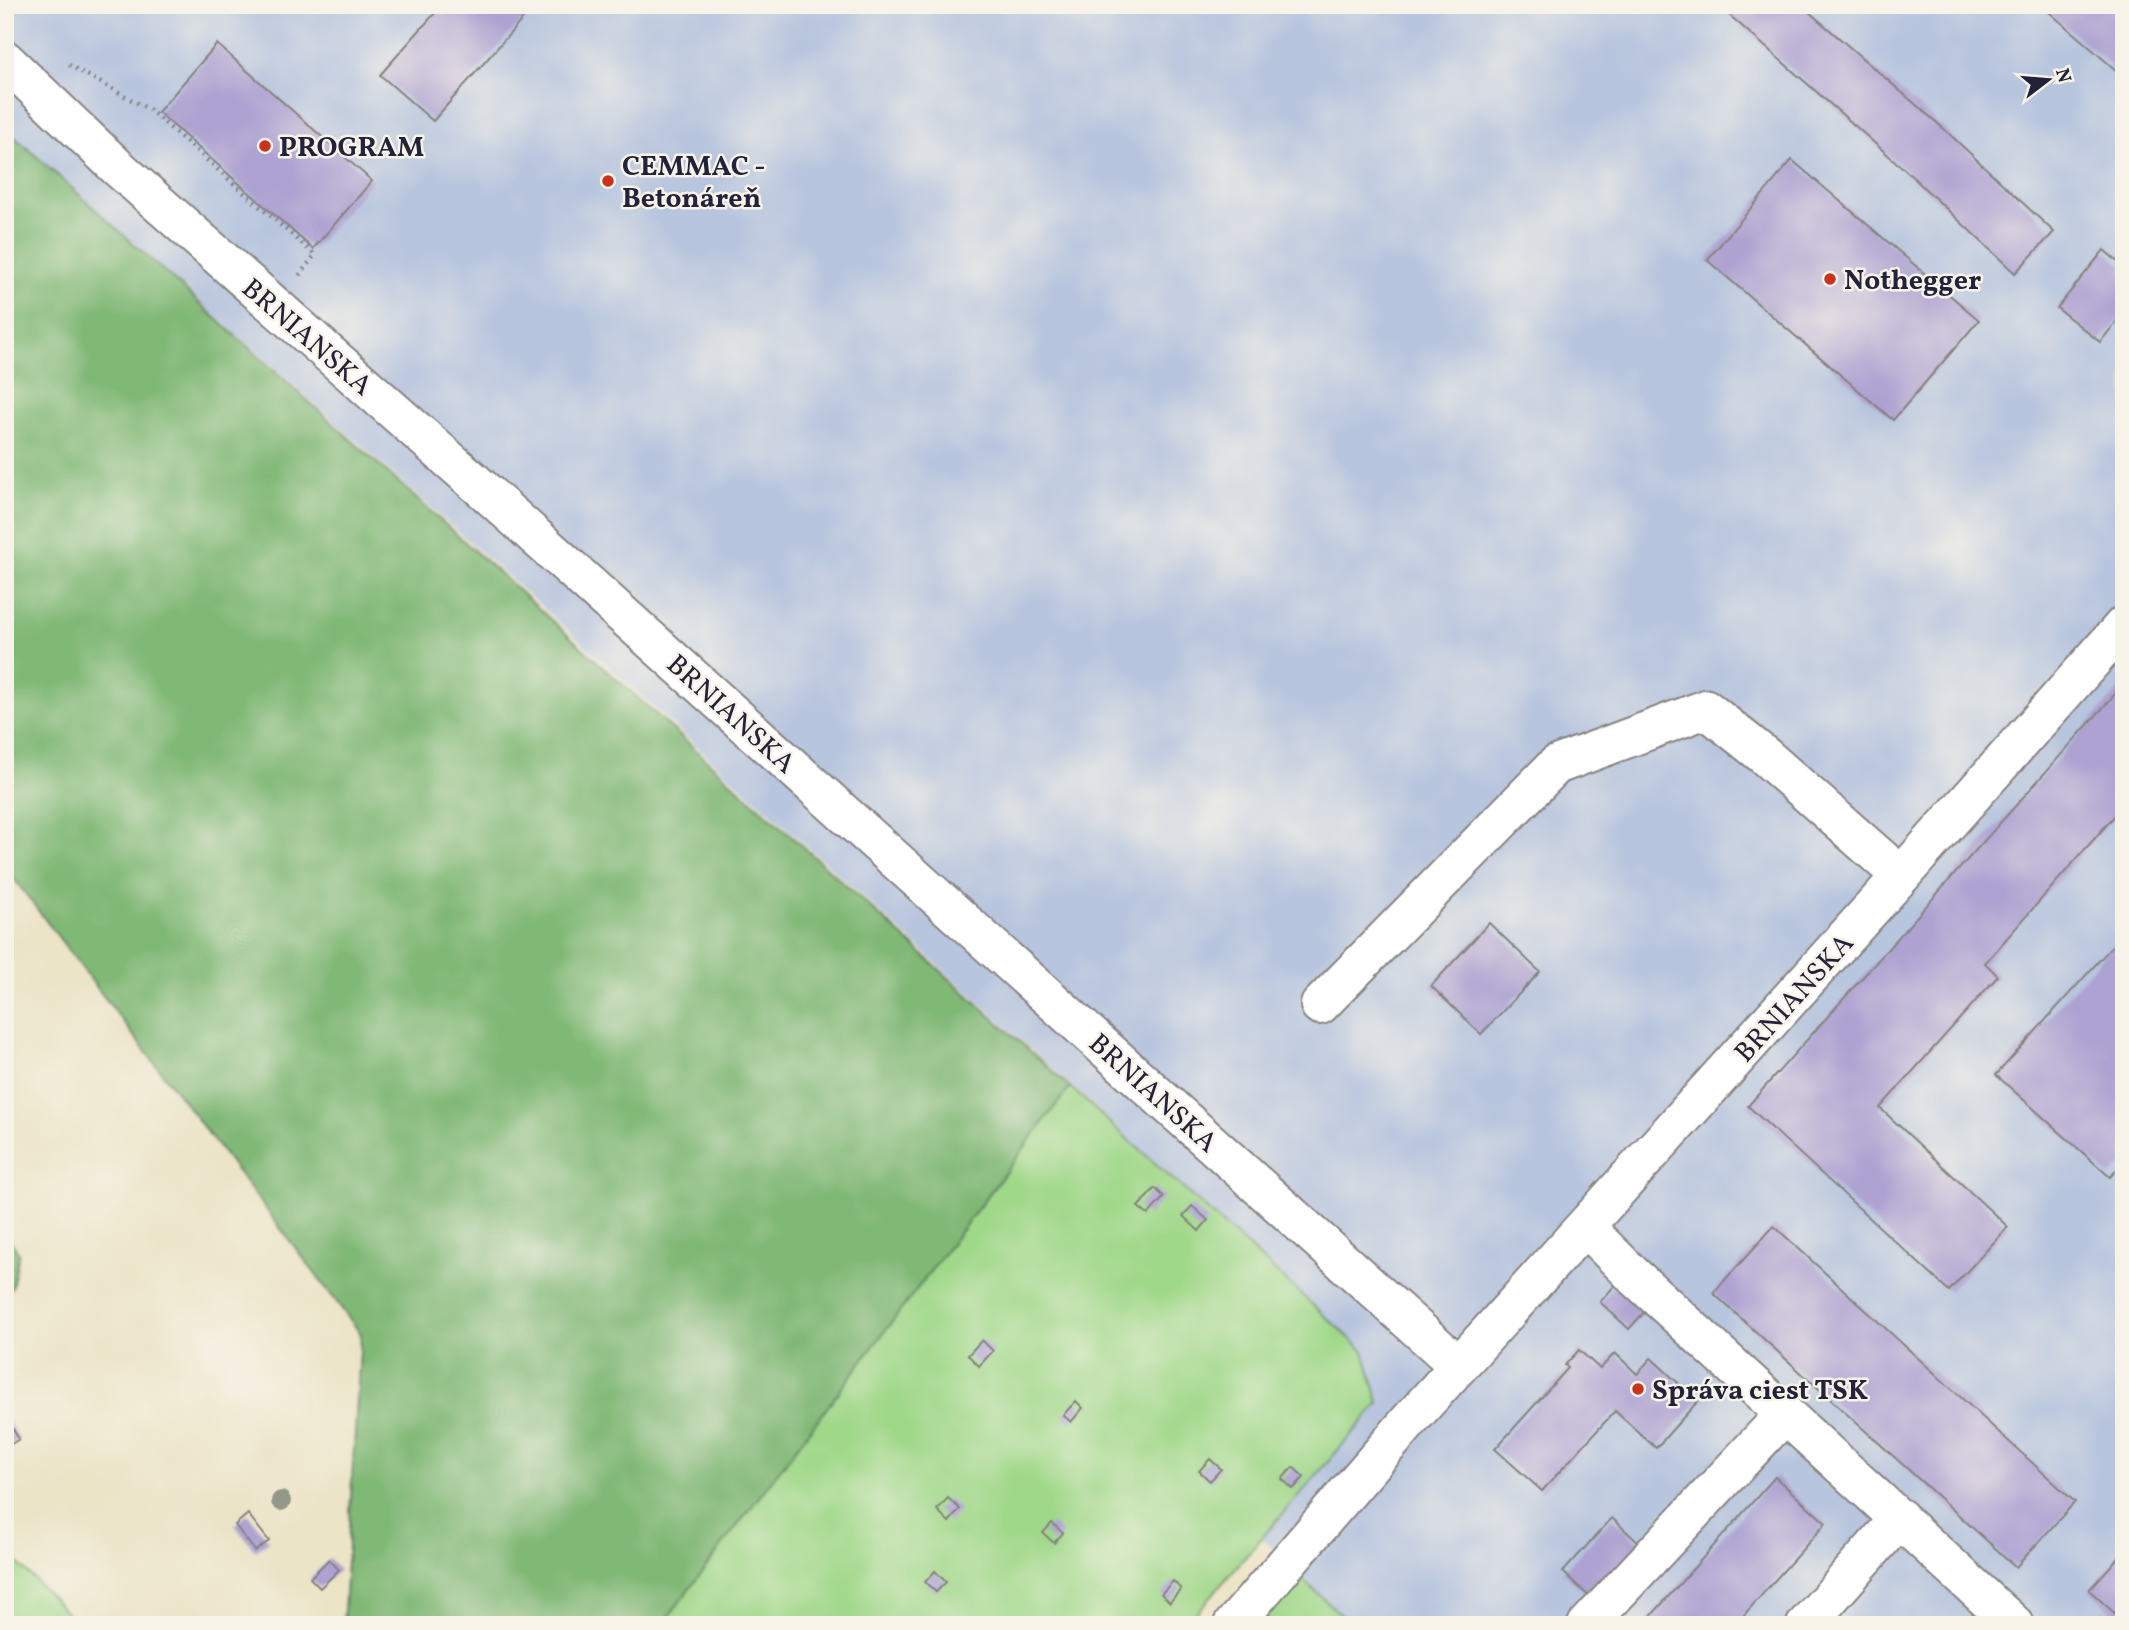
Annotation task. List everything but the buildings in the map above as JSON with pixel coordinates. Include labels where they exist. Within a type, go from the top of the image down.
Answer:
[{"type":"street","name":"BRNIANSKA","points":[[5,60],[116,166],[487,493],[1459,1366]]},
{"type":"street","name":"BRNIANSKA","points":[[1233,1625],[1459,1366],[1586,1228],[2124,625]]},
{"type":"street","points":[[1320,1004],[1556,765],[1706,709],[1766,757],[1901,876]]},
{"type":"street","points":[[1586,1228],[1632,1274],[2015,1625]]},
{"type":"street","points":[[1587,1625],[1785,1414]]},
{"type":"street","points":[[1806,1625],[1900,1518]]},
{"type":"shaded area","points":[[5,5],[2124,5],[2124,1625],[1352,1625],[1261,1537],[1364,1351],[598,657],[16,137],[5,154]]},
{"type":"green space","points":[[15,137],[1070,1087],[662,1625],[343,1625],[361,1334],[5,867],[5,154]]},
{"type":"green space","points":[[1070,1087],[1364,1351],[1379,1403],[1186,1625],[662,1625]]},
{"type":"green space","points":[[5,1232],[19,1254],[12,1288],[5,1293]]},
{"type":"green space","points":[[5,1550],[79,1625],[5,1625]]},
{"type":"green space","points":[[1299,1576],[1352,1625],[1258,1625]]},
{"type":"place","name":"PROGRAM","points":[[265,146]]},
{"type":"place","name":"CEMMAC - Betonáreň","points":[[608,181]]},
{"type":"place","name":"Nothegger","points":[[1830,279]]},
{"type":"place","name":"Správa ciest TSK","points":[[1638,1389]]}]
